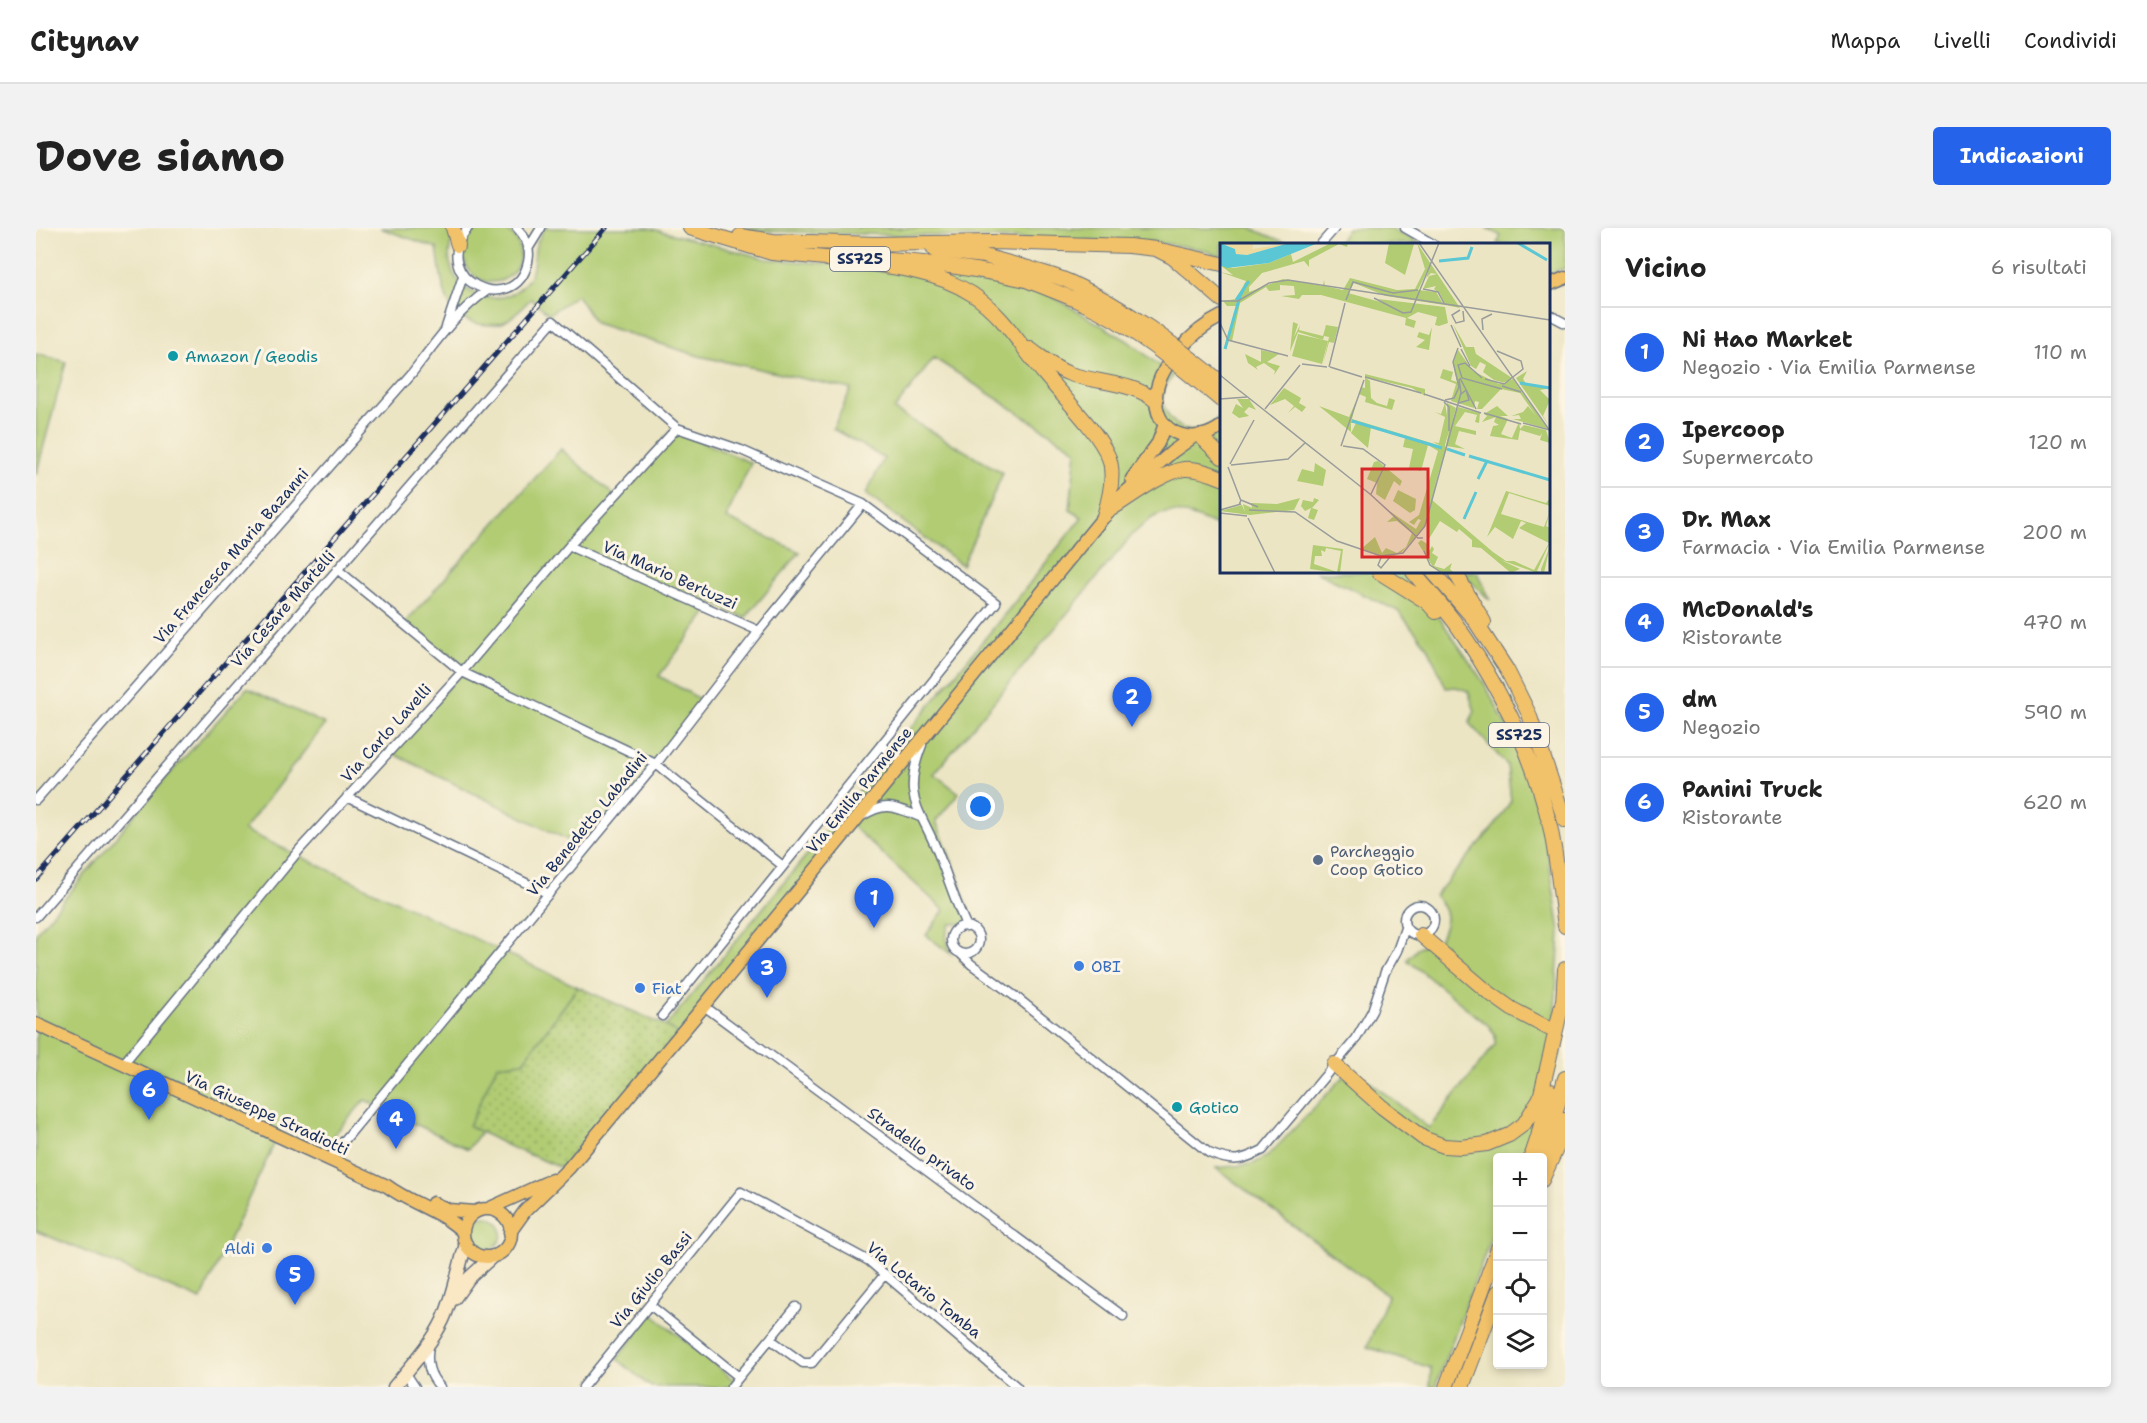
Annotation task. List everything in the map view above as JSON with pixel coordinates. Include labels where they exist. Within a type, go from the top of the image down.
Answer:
[{"type":"highway","points":[[453,228],[458,245]]},
{"type":"highway","name":"SS725","points":[[693,229],[773,241],[872,244],[984,256],[1027,274],[1113,319],[1167,355],[1220,400]]},
{"type":"highway","name":"SS725","points":[[693,229],[772,253],[827,259],[926,262],[1027,274],[1070,282],[1119,307],[1175,345],[1220,382]]},
{"type":"highway","points":[[872,244],[991,242],[1129,246],[1177,252],[1220,264]]},
{"type":"highway","points":[[1155,249],[1172,257],[1220,299]]},
{"type":"highway","points":[[827,259],[901,269],[938,278],[972,294],[1004,321],[1039,369],[1093,433],[1109,459],[1111,479],[1106,513]]},
{"type":"highway","points":[[1019,340],[1056,368],[1069,374],[1148,394],[1156,401]]},
{"type":"highway","points":[[1196,437],[1220,456]]},
{"type":"highway","points":[[1106,513],[1156,480],[1184,469],[1206,472],[1220,478]]},
{"type":"highway","points":[[1381,573],[1427,602],[1455,632],[1491,679]]},
{"type":"highway","name":"SS725","points":[[1414,573],[1456,623],[1491,679],[1515,725],[1533,768],[1550,828],[1565,926]]},
{"type":"highway","name":"SS725","points":[[1434,573],[1473,618],[1506,670],[1529,714],[1565,821]]},
{"type":"highway","points":[[1456,573],[1487,628],[1506,670]]},
{"type":"highway","points":[[1422,934],[1488,992],[1512,1009],[1548,1028]]},
{"type":"highway","points":[[1533,1153],[1557,1059],[1565,969]]},
{"type":"highway","points":[[1334,1064],[1382,1107],[1423,1138],[1444,1146],[1461,1148],[1487,1144],[1509,1135],[1524,1124],[1540,1098],[1564,996]]},
{"type":"highway","points":[[1545,1153],[1565,1078]]},
{"type":"highway","points":[[1547,1169],[1562,1136],[1565,1120]]},
{"type":"highway","points":[[1446,1387],[1493,1259]]},
{"type":"highway","points":[[1462,1387],[1493,1303]]},
{"type":"main road","points":[[1550,284],[1565,278]]},
{"type":"main road","points":[[1196,437],[1182,436],[1165,424],[1156,401],[1159,383],[1177,352],[1208,323],[1220,317]]},
{"type":"main road","points":[[1119,498],[1158,443],[1165,424]]},
{"type":"main road","name":"Via Emilia Parmense","points":[[510,1232],[525,1211],[561,1175],[704,1006],[1119,498],[1164,459],[1196,437],[1220,427]]},
{"type":"main road","name":"Via Giuseppe Stradiotti","points":[[36,1024],[387,1186],[396,1193],[445,1217],[464,1238]]},
{"type":"main road","name":"Via Emilia Parmense","points":[[488,1209],[561,1175]]},
{"type":"main road","name":"Via Giuseppe Stradiotti","points":[[387,1186],[398,1188],[449,1210],[475,1212]]},
{"type":"main road","points":[[393,1387],[429,1343],[443,1320],[449,1304],[466,1221],[475,1212],[488,1209],[501,1214],[509,1224],[510,1232],[506,1247],[469,1278],[449,1304]]},
{"type":"main road","points":[[464,1238],[477,1255],[493,1256]]},
{"type":"street","points":[[468,228],[458,245],[456,256],[458,267],[471,284],[488,290],[502,290],[512,286],[526,270],[528,249],[525,238],[517,228]]},
{"type":"street","points":[[528,249],[541,228]]},
{"type":"street","points":[[1322,243],[1335,228]]},
{"type":"street","points":[[1405,228],[1431,243]]},
{"type":"street","points":[[446,329],[463,276]]},
{"type":"street","points":[[446,329],[476,298],[488,290]]},
{"type":"street","points":[[1550,315],[1565,323]]},
{"type":"street","name":"Via Cesare Martelli","points":[[36,917],[553,321],[677,428]]},
{"type":"street","name":"Via Francesca Maria Bazanni","points":[[36,800],[412,373],[446,329]]},
{"type":"street","points":[[677,428],[741,450],[863,504]]},
{"type":"street","name":"Via Carlo Lavelli","points":[[123,1064],[300,849],[462,672],[569,546],[677,428]]},
{"type":"street","name":"Via Emilia Parmense","points":[[662,1016],[996,603],[863,504]]},
{"type":"street","name":"Via Benedetto Labadini","points":[[328,1159],[656,764],[759,631],[863,504]]},
{"type":"street","name":"Via Mario Bertuzzi","points":[[569,546],[759,631]]},
{"type":"street","points":[[337,569],[462,672],[656,764],[783,866]]},
{"type":"street","points":[[924,736],[914,764],[914,802],[939,856],[967,927]]},
{"type":"street","points":[[881,745],[904,760]]},
{"type":"street","points":[[347,797],[549,894]]},
{"type":"street","points":[[859,817],[881,807],[890,806],[920,817]]},
{"type":"street","points":[[957,906],[955,931],[951,939],[954,948],[1209,1153],[1227,1160],[1245,1159],[1263,1150],[1356,1039],[1372,1011],[1385,972],[1397,951],[1405,928],[1403,919],[1407,910],[1419,904],[1427,907],[1433,913],[1434,922],[1422,934],[1397,951]]},
{"type":"street","points":[[955,931],[958,928],[967,927],[975,931],[979,938],[975,950],[975,961],[981,972]]},
{"type":"street","points":[[1405,928],[1422,934]]},
{"type":"street","points":[[962,954],[975,950]]},
{"type":"street","name":"Stradello privato","points":[[704,1006],[1123,1316]]},
{"type":"street","name":"Via Lotario Tomba","points":[[741,1192],[869,1261],[1017,1387]]},
{"type":"street","name":"Via Giulio Bassi","points":[[583,1387],[741,1192]]},
{"type":"street","points":[[770,1339],[803,1363],[813,1363],[885,1274]]},
{"type":"street","points":[[650,1305],[739,1377]]},
{"type":"street","points":[[730,1387],[796,1307]]},
{"type":"street","points":[[429,1343],[427,1354],[429,1369],[433,1379],[440,1387]]},
{"type":"street","points":[[405,1372],[415,1387]]},
{"type":"green space","points":[[492,226],[507,231],[515,239],[520,254],[515,269],[507,277],[492,282],[477,277],[469,269],[464,254],[469,239],[477,231]]},
{"type":"green space","points":[[380,228],[459,228],[450,246],[450,262],[456,277],[466,289],[480,296],[496,298],[512,293],[530,277],[536,247],[544,228],[649,228],[767,259],[912,270],[1045,292],[1128,341],[1173,376],[1166,386],[1163,403],[1175,423],[1189,431],[1197,431],[1220,418],[1220,528],[1187,514],[1170,512],[1152,518],[1144,524],[1133,534],[934,774],[959,793],[936,821],[961,885],[972,923],[950,924],[946,936],[951,954],[926,935],[944,910],[851,825],[680,1035],[666,1026],[1082,517],[1070,510],[1076,450],[934,358],[894,410],[1003,473],[962,565],[866,494],[884,458],[833,429],[851,389],[699,356],[595,323],[577,295],[549,314],[531,299],[513,316],[500,324],[478,324],[466,320],[450,305],[442,284],[437,248]]},
{"type":"green space","points":[[738,228],[1250,228],[1287,243],[1220,243],[1220,256],[1201,249],[1155,242],[754,231]]},
{"type":"green space","points":[[1347,228],[1390,228],[1420,243],[1339,243]]},
{"type":"green space","points":[[1487,228],[1565,228],[1565,268],[1550,274],[1550,243],[1498,243],[1501,236]]},
{"type":"green space","points":[[36,354],[66,362],[36,475]]},
{"type":"green space","points":[[673,429],[751,463],[726,518],[800,552],[745,618],[696,596],[707,612],[659,676],[705,702],[586,849],[392,753],[463,670],[405,623],[561,449],[615,496]]},
{"type":"green space","points":[[1318,573],[1406,573],[1421,591],[1484,683],[1511,734],[1529,778],[1544,829],[1560,932],[1551,1068],[1523,1153],[1493,1153],[1493,1233],[1435,1387],[1430,1387],[1431,1368],[1367,1347],[1388,1296],[1216,1168],[1253,1164],[1268,1156],[1352,1068],[1429,1128],[1495,1045],[1495,1035],[1489,1026],[1407,960],[1418,948],[1439,940],[1445,927],[1446,917],[1443,907],[1435,896],[1496,824],[1511,801],[1507,765],[1469,723],[1475,711],[1468,691],[1456,687],[1446,688],[1428,647],[1398,611]]},
{"type":"green space","points":[[1462,573],[1477,573],[1490,600]]},
{"type":"green space","points":[[247,688],[325,724],[244,830],[578,987],[523,1062],[470,1125],[482,1131],[468,1149],[365,1100],[330,1139],[321,1142],[283,1125],[201,1300],[36,1231],[36,933],[157,788]]},
{"type":"green space","points":[[578,987],[666,1026],[680,1035],[562,1168],[508,1146],[469,1126],[497,1065],[523,1062]]},
{"type":"green space","points":[[486,1217],[497,1222],[502,1233],[497,1244],[486,1249],[475,1244],[470,1233],[475,1222]]},
{"type":"green space","points":[[652,1314],[735,1381],[730,1387],[651,1387],[617,1359]]},
{"type":"railway","points":[[36,879],[606,228]]},
{"type":"place","name":"Amazon / Geodis","points":[[173,356]]},
{"type":"place","name":"Ipercoop","points":[[1132,727]]},
{"type":"place","name":"Parcheggio Coop Gotico","points":[[1318,860]]},
{"type":"place","name":"Ni Hao Market","points":[[874,928]]},
{"type":"place","name":"OBI","points":[[1079,966]]},
{"type":"place","name":"Fiat","points":[[640,988]]},
{"type":"place","name":"Dr. Max","points":[[767,998]]},
{"type":"place","name":"Gotico","points":[[1177,1107]]},
{"type":"place","name":"Panini Truck","points":[[149,1120]]},
{"type":"place","name":"McDonald's","points":[[396,1149]]},
{"type":"place","name":"Aldi","points":[[267,1248]]},
{"type":"place","name":"dm","points":[[295,1305]]}]
